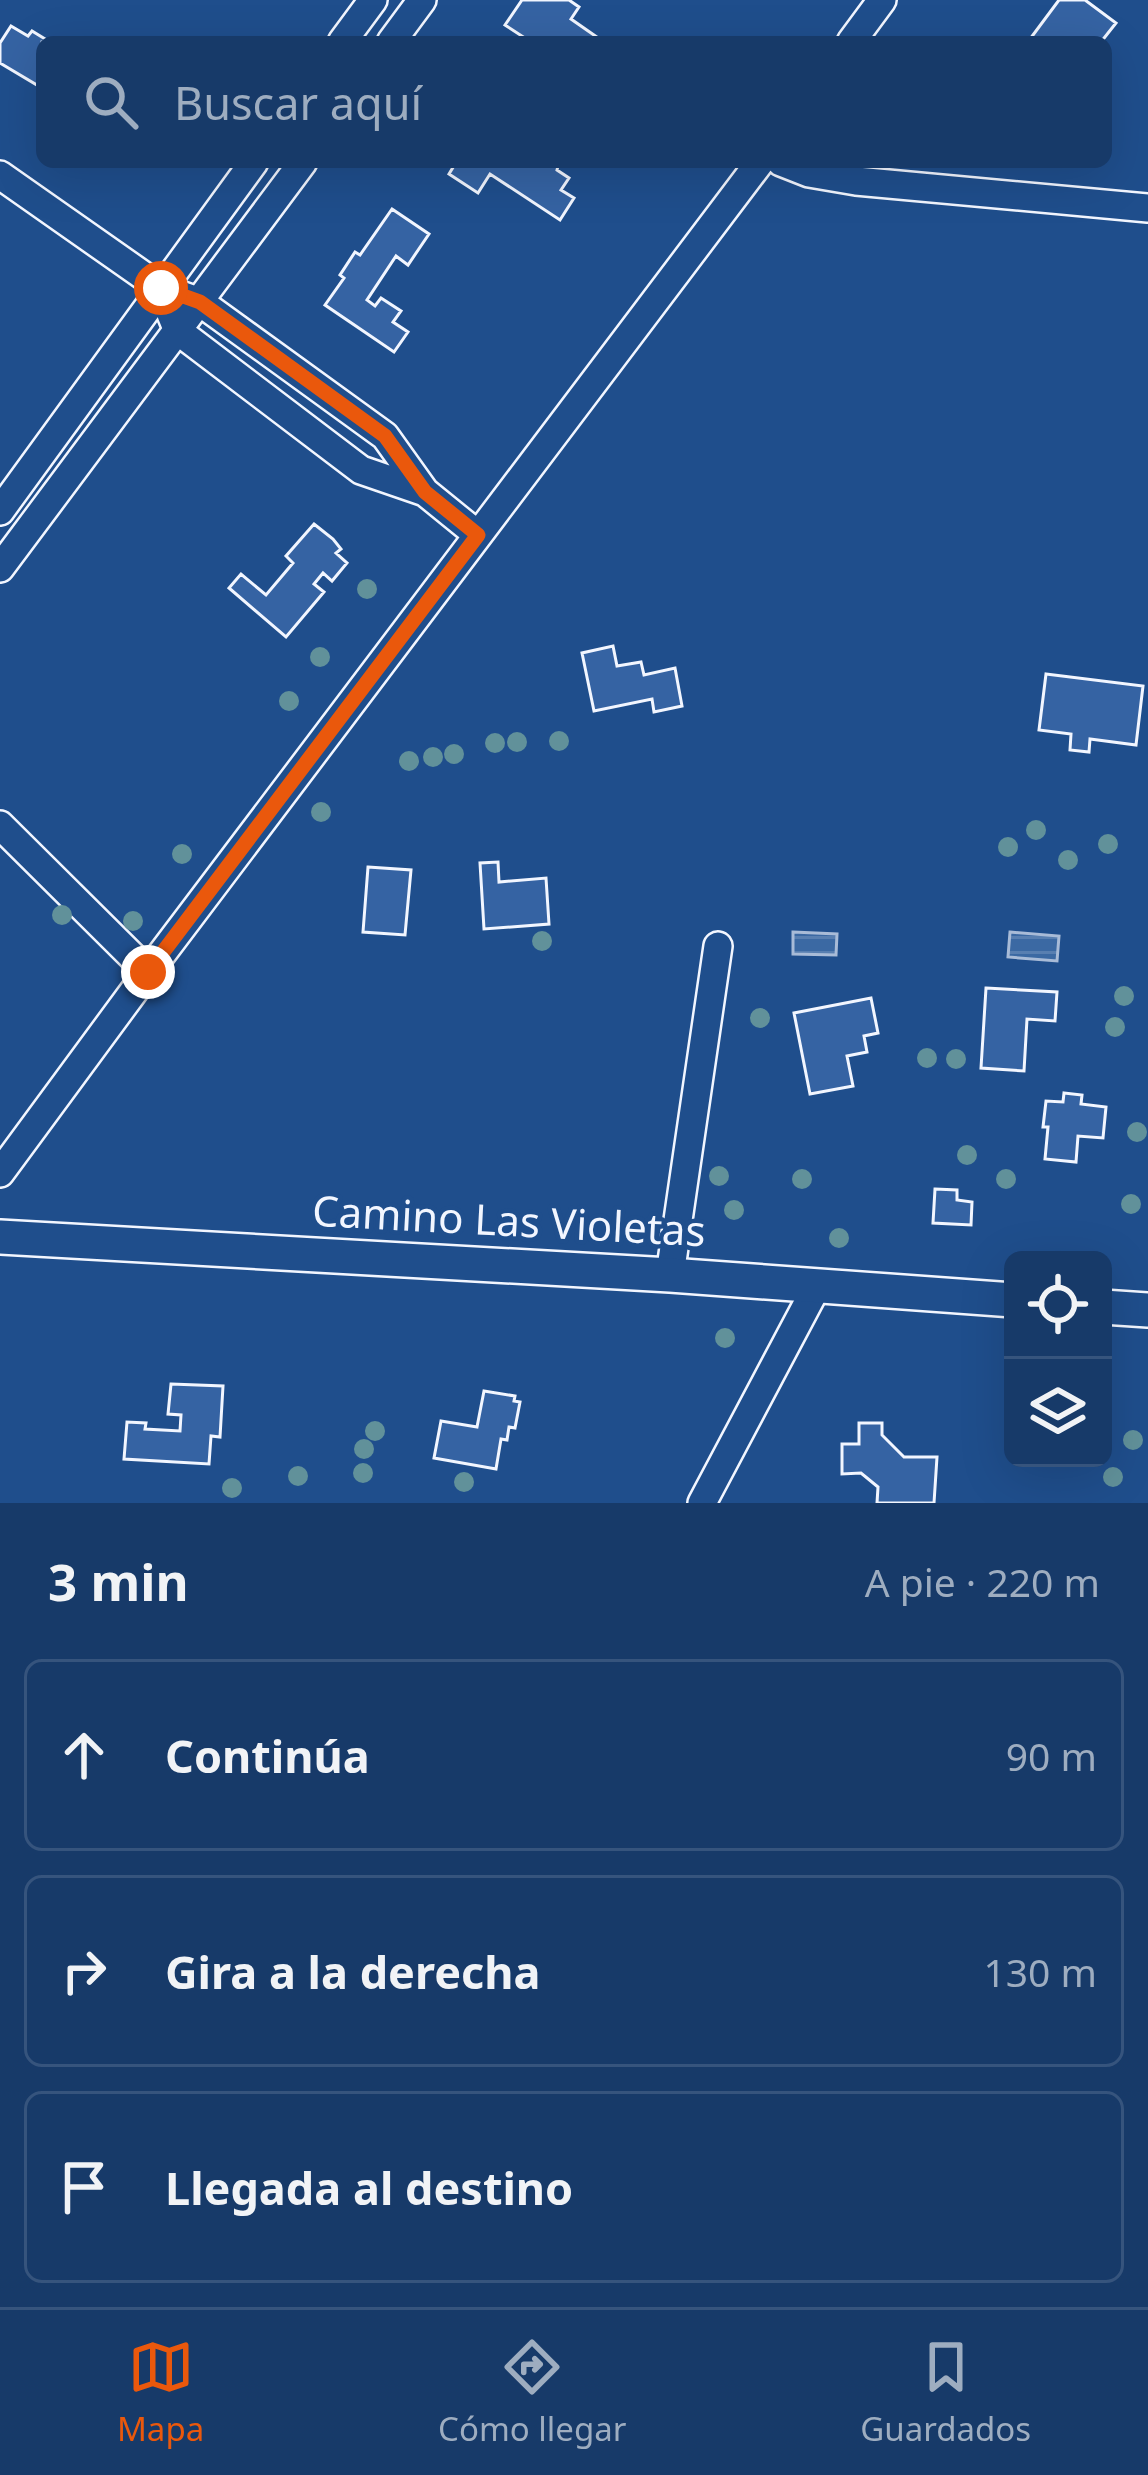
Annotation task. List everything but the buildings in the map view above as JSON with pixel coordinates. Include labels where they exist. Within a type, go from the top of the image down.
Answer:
[{"type":"street","points":[[346,36],[373,0]]},
{"type":"street","points":[[395,36],[422,0]]},
{"type":"street","points":[[855,36],[882,0]]},
{"type":"street","points":[[0,511],[250,168]]},
{"type":"street","points":[[0,568],[299,168]]},
{"type":"street","points":[[0,1173],[755,168]]},
{"type":"street","points":[[796,168],[844,180],[1148,208]]},
{"type":"street","points":[[0,175],[161,288],[200,302],[385,436],[425,492],[478,535]]},
{"type":"street","points":[[161,288],[178,332],[361,470],[425,492]]},
{"type":"street","points":[[0,825],[148,972]]},
{"type":"street","points":[[670,1275],[718,946]]},
{"type":"street","name":"Camino Las Violetas","points":[[0,1237],[670,1275],[1004,1299]]},
{"type":"street","points":[[702,1503],[817,1286]]},
{"type":"street","points":[[1112,1308],[1148,1310]]},
{"type":"water","points":[[793,932],[837,934],[836,955],[793,954]]},
{"type":"water","points":[[1010,932],[1059,936],[1057,961],[1008,957]]},
{"type":"route","points":[[148,972],[478,535],[425,492],[385,436],[200,302],[161,288]]}]
